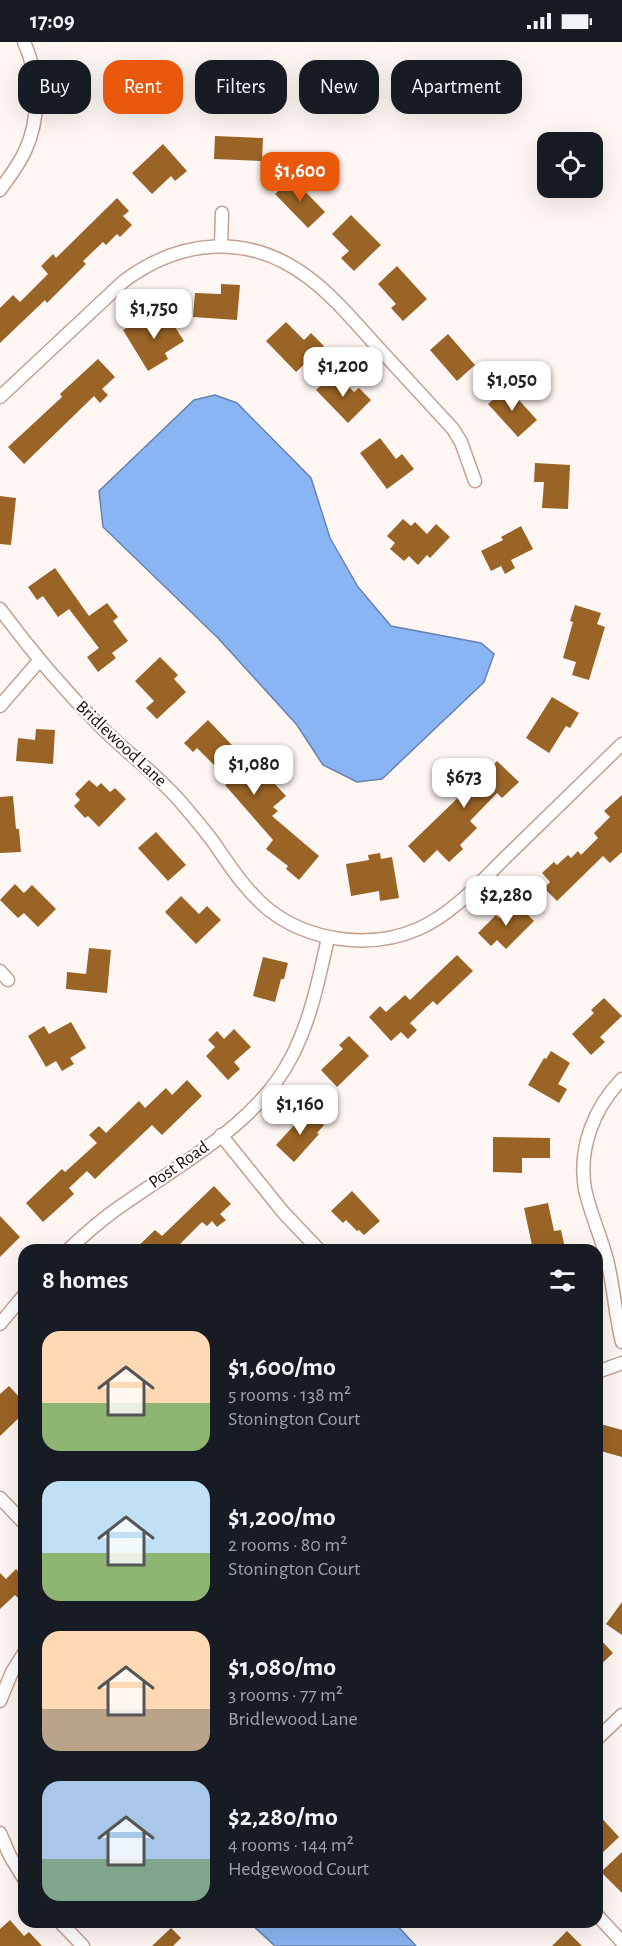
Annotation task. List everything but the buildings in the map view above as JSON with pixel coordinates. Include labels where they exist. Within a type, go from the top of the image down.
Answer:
[{"type":"street","points":[[0,190],[25,151],[35,116],[34,73],[24,42]]},
{"type":"street","points":[[220,246],[222,213]]},
{"type":"street","points":[[0,397],[124,281],[143,267],[169,255],[195,248],[237,246],[258,251],[297,269],[326,292],[453,429],[461,442],[475,481]]},
{"type":"street","name":"Bridlewood Lane","points":[[0,609],[39,661],[102,728],[148,768],[173,794],[212,840],[238,879],[252,895],[280,918],[307,932],[328,938],[379,939],[418,929],[436,919],[467,895],[622,744]]},
{"type":"street","points":[[0,706],[39,661]]},
{"type":"street","name":"Post Road","points":[[75,1244],[118,1208],[221,1135],[259,1103],[291,1058],[304,1031],[328,938]]},
{"type":"street","points":[[602,1244],[585,1189],[586,1144],[592,1122],[606,1098],[622,1079]]},
{"type":"street","points":[[221,1135],[283,1212],[313,1244]]},
{"type":"street","points":[[603,1248],[622,1342]]},
{"type":"street","points":[[0,1324],[18,1302]]},
{"type":"street","points":[[603,1370],[622,1363]]},
{"type":"street","points":[[0,1498],[18,1517]]},
{"type":"street","points":[[0,1701],[18,1662]]},
{"type":"street","points":[[603,1733],[622,1715]]},
{"type":"street","points":[[0,1833],[18,1870]]},
{"type":"street","points":[[603,1921],[622,1942]]},
{"type":"street","points":[[66,1928],[83,1946]]},
{"type":"water","points":[[215,395],[237,403],[311,478],[330,538],[358,587],[391,626],[481,643],[494,654],[484,682],[382,779],[357,782],[323,765],[297,725],[218,638],[103,527],[99,491],[194,400]]},
{"type":"water","points":[[256,1928],[400,1928],[416,1946],[275,1946]]}]
